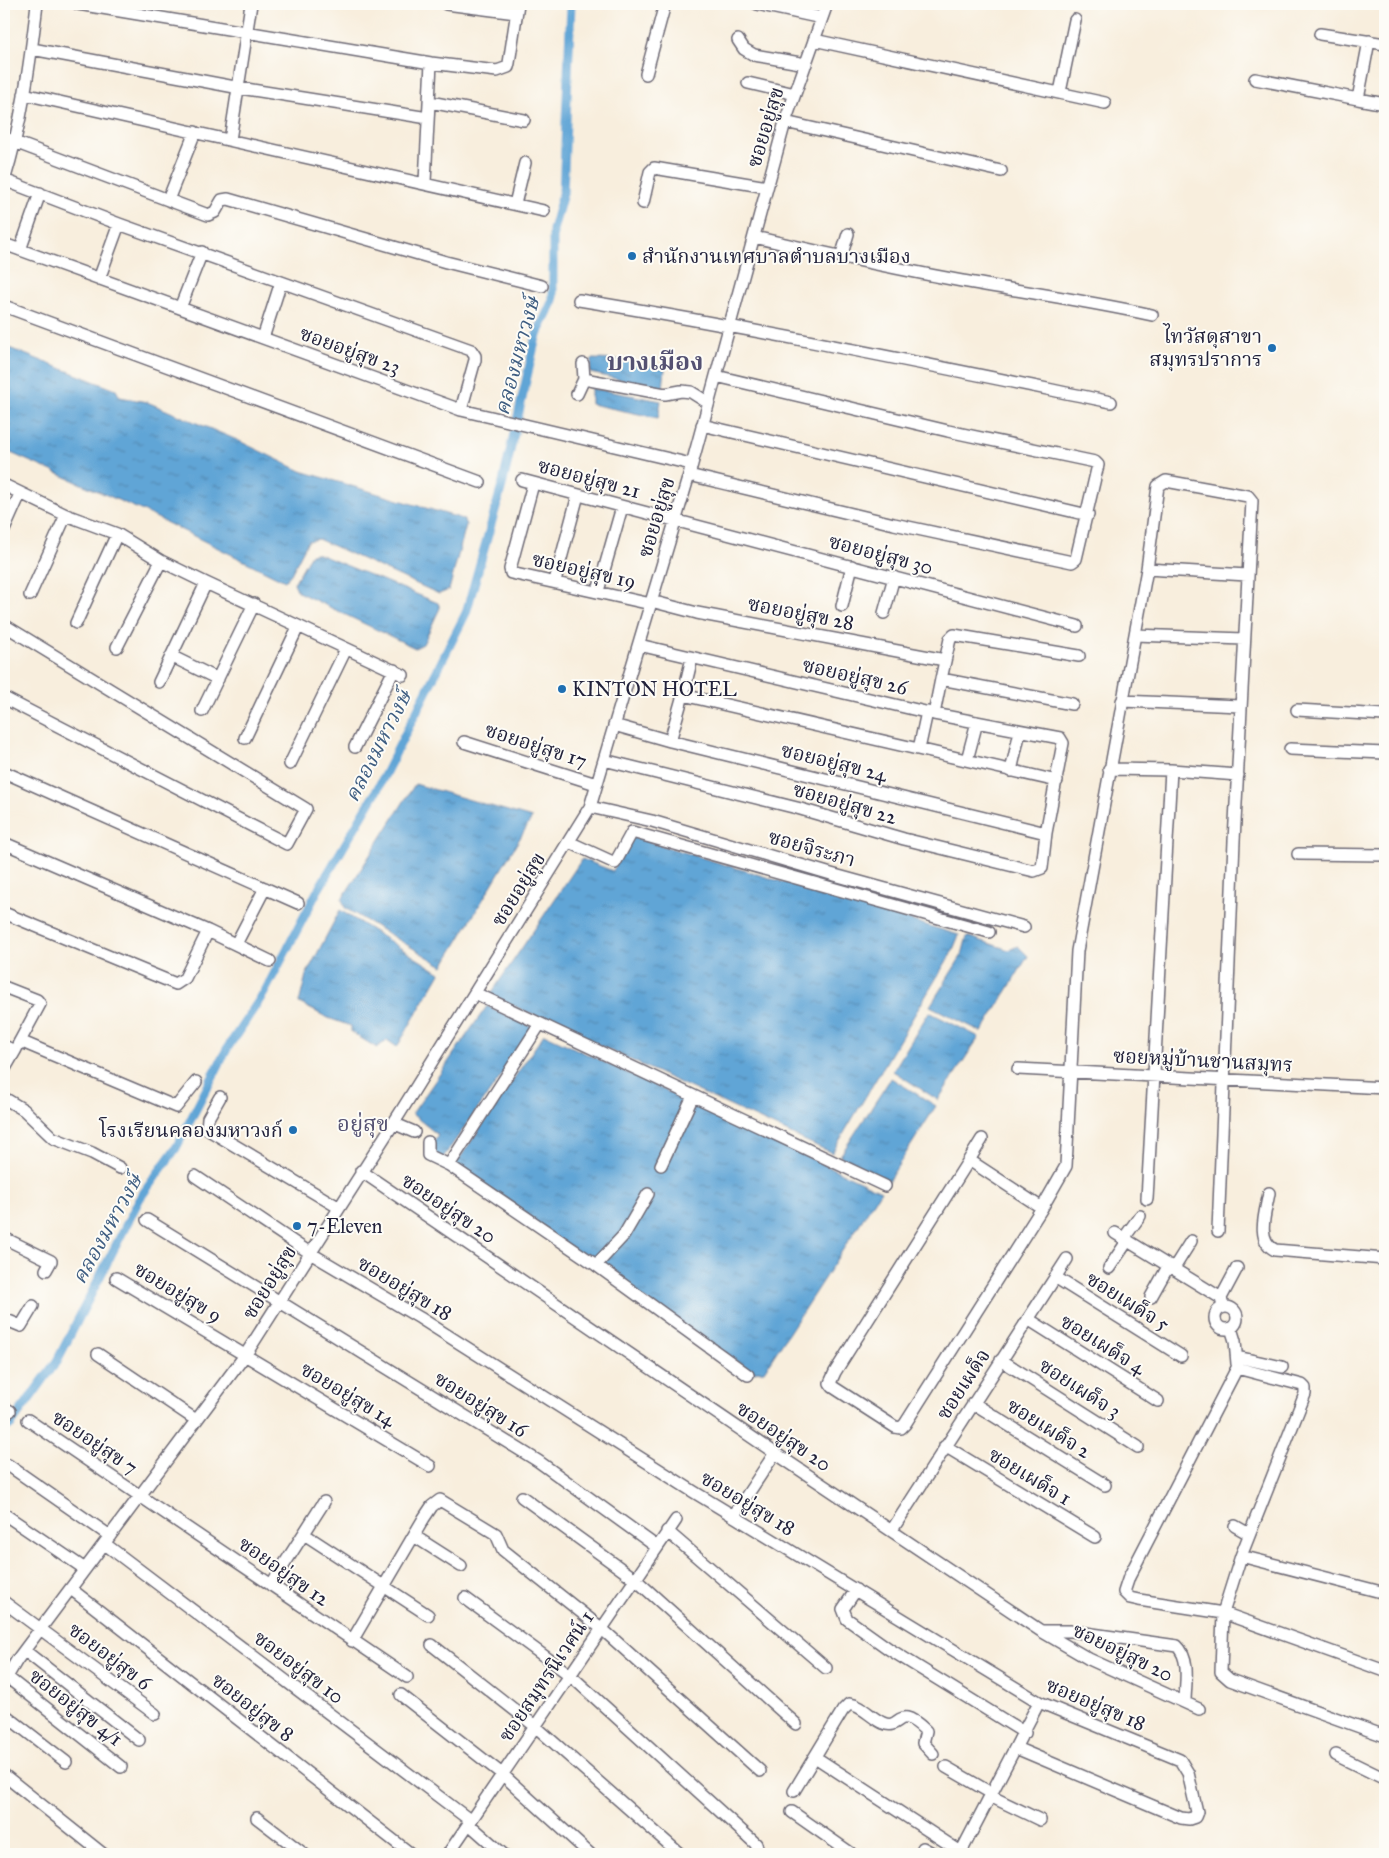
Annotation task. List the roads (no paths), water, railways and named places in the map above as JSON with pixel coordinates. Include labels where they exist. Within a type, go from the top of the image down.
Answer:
[{"type":"street","points":[[37,4],[24,94],[9,140],[4,180],[119,224],[202,252],[471,350],[475,360],[462,410]]},
{"type":"street","points":[[78,4],[431,63],[497,71],[508,67],[517,8],[446,4]]},
{"type":"street","points":[[230,140],[240,88],[250,4]]},
{"type":"street","points":[[646,74],[665,4]]},
{"type":"street","points":[[757,4],[822,18]]},
{"type":"street","name":"ซอยอยู่สุข","points":[[6,1679],[24,1652],[246,1354],[590,808],[690,470],[707,402],[716,376],[785,122],[826,4]]},
{"type":"street","points":[[1060,92],[1075,20]]},
{"type":"street","points":[[1320,34],[1385,44]]},
{"type":"street","points":[[738,40],[744,50],[754,55],[806,64]]},
{"type":"street","points":[[814,40],[1105,103]]},
{"type":"street","points":[[1358,99],[1369,41]]},
{"type":"street","points":[[32,49],[240,88],[428,118]]},
{"type":"street","points":[[425,182],[431,63]]},
{"type":"street","points":[[1255,79],[1385,104]]},
{"type":"street","points":[[748,83],[794,94]]},
{"type":"street","points":[[24,94],[324,162],[425,182],[544,211]]},
{"type":"street","points":[[430,102],[524,120]]},
{"type":"street","points":[[785,122],[1001,171]]},
{"type":"street","points":[[168,200],[195,132]]},
{"type":"street","points":[[9,140],[210,215],[218,209],[222,200],[228,199],[436,259],[542,286]]},
{"type":"street","points":[[515,204],[525,163]]},
{"type":"street","points":[[643,203],[650,172],[654,168],[766,187]]},
{"type":"street","points":[[20,250],[40,194]]},
{"type":"street","points":[[99,279],[119,224]]},
{"type":"street","points":[[841,257],[848,234]]},
{"type":"street","points":[[754,237],[961,281],[1088,301],[1152,315]]},
{"type":"street","name":"ซอยอยู่สุข 23","points":[[4,244],[462,410],[894,524],[1072,562],[1076,559],[1088,515]]},
{"type":"street","points":[[180,308],[202,252]]},
{"type":"street","points":[[263,338],[281,282]]},
{"type":"street","points":[[579,300],[730,325],[808,343],[1111,402]]},
{"type":"street","points":[[4,306],[480,482]]},
{"type":"street","points":[[577,394],[584,379],[583,364]]},
{"type":"street","points":[[702,424],[1088,515],[1098,465],[1095,462],[948,431],[716,376]]},
{"type":"street","points":[[584,379],[665,394],[681,391],[691,392],[707,402]]},
{"type":"street","name":"ซอยอยู่สุข 21","points":[[528,482],[675,519]]},
{"type":"street","name":"ซอยอยู่สุข 19","points":[[528,482],[510,570],[512,573],[651,603]]},
{"type":"street","points":[[982,1139],[835,1372],[830,1383],[842,1394],[895,1427],[901,1428],[905,1424],[1042,1208],[1066,1166],[1077,951],[1147,569],[1158,486],[1166,482],[1248,496],[1250,498],[1218,1231]]},
{"type":"street","points":[[4,485],[66,515],[117,534],[161,561],[254,604],[298,627],[399,672],[355,747]]},
{"type":"street","points":[[4,530],[20,494]]},
{"type":"street","points":[[555,581],[578,495]]},
{"type":"street","points":[[598,591],[622,507]]},
{"type":"street","points":[[30,596],[66,515]]},
{"type":"street","name":"ซอยอยู่สุข 30","points":[[675,519],[712,531],[1077,626]]},
{"type":"street","points":[[76,623],[117,534]]},
{"type":"street","points":[[117,647],[161,561]]},
{"type":"street","points":[[842,606],[852,566]]},
{"type":"street","points":[[1147,569],[1246,575]]},
{"type":"street","points":[[884,613],[894,577]]},
{"type":"street","points":[[159,682],[206,583]]},
{"type":"street","name":"ซอยอยู่สุข 28","points":[[651,603],[945,660]]},
{"type":"street","points":[[202,711],[254,604]]},
{"type":"street","points":[[4,625],[306,809],[287,844],[4,698]]},
{"type":"street","points":[[245,738],[298,627]]},
{"type":"street","points":[[919,750],[941,679],[950,639],[954,635],[1079,656]]},
{"type":"street","points":[[1135,635],[1244,639]]},
{"type":"street","name":"ซอยอยู่สุข 26","points":[[639,645],[931,713],[1062,741],[1057,781]]},
{"type":"street","points":[[290,764],[346,649]]},
{"type":"street","points":[[171,656],[218,680]]},
{"type":"street","points":[[670,741],[692,658]]},
{"type":"street","points":[[941,679],[1072,704]]},
{"type":"street","points":[[683,695],[1057,781],[1046,833]]},
{"type":"street","points":[[1122,701],[1240,706]]},
{"type":"street","points":[[1296,710],[1385,715]]},
{"type":"street","points":[[967,760],[977,722]]},
{"type":"street","name":"ซอยอยู่สุข 24","points":[[614,725],[670,741],[1046,833]]},
{"type":"street","points":[[1012,770],[1020,731]]},
{"type":"street","name":"ซอยอยู่สุข 17","points":[[464,742],[596,784]]},
{"type":"street","points":[[1290,749],[1385,753]]},
{"type":"street","name":"ซอยอยู่สุข 22","points":[[604,760],[797,808],[904,839],[1034,871],[1042,868],[1046,833]]},
{"type":"street","points":[[1109,769],[1171,770],[1238,775]]},
{"type":"street","points":[[1147,1199],[1152,1076],[1171,770]]},
{"type":"street","points":[[4,772],[298,903]]},
{"type":"street","name":"ซอยจิระภา","points":[[590,808],[652,821],[830,874],[1024,927]]},
{"type":"street","points":[[569,842],[615,863],[632,832],[989,932]]},
{"type":"street","points":[[4,843],[208,931],[270,961]]},
{"type":"street","points":[[1298,854],[1385,855]]},
{"type":"street","points":[[236,944],[264,888]]},
{"type":"street","points":[[4,912],[176,984],[184,978],[208,931]]},
{"type":"street","points":[[4,987],[38,1000],[40,1004],[13,1046],[4,1070]]},
{"type":"street","points":[[475,993],[885,1186]]},
{"type":"street","points":[[449,1165],[540,1024]]},
{"type":"street","points":[[13,1046],[176,1107],[196,1082]]},
{"type":"street","name":"ซอยหมู่บ้านชานสมุทร","points":[[1018,1069],[1385,1088]]},
{"type":"street","points":[[661,1164],[693,1096]]},
{"type":"street","points":[[220,1097],[208,1118],[207,1129],[338,1207]]},
{"type":"street","points":[[4,1098],[24,1110],[53,1138],[92,1153],[120,1168]]},
{"type":"street","points":[[393,1123],[414,1132]]},
{"type":"street","points":[[428,1142],[428,1155],[449,1165],[596,1266],[748,1375]]},
{"type":"street","points":[[969,1160],[1042,1208]]},
{"type":"street","name":"ซอยอยู่สุข 20","points":[[361,1171],[775,1453],[1041,1631],[1089,1659],[1199,1709]]},
{"type":"street","name":"ซอยอยู่สุข 18","points":[[195,1176],[310,1253],[449,1336],[694,1492],[1039,1702],[1180,1760],[1188,1773],[1197,1812],[1195,1817],[1189,1819],[1181,1818],[1016,1748]]},
{"type":"street","points":[[1269,1192],[1263,1238],[1267,1246],[1275,1250],[1385,1259]]},
{"type":"street","points":[[596,1266],[624,1235],[648,1194]]},
{"type":"street","points":[[1109,1268],[1122,1237],[1140,1216]]},
{"type":"street","name":"ซอยอยู่สุข 16","points":[[147,1220],[538,1461],[657,1547]]},
{"type":"street","points":[[1122,1237],[1172,1267],[1222,1302]]},
{"type":"street","points":[[4,1238],[51,1262],[46,1270]]},
{"type":"street","points":[[1151,1297],[1191,1241]]},
{"type":"street","name":"ซอยเผด็จ","points":[[892,1530],[1067,1259]]},
{"type":"street","points":[[1237,1268],[1215,1319],[1221,1328],[1231,1328],[1237,1363],[1129,1577],[1124,1592],[1130,1598],[1139,1600],[1223,1613],[1385,1671]]},
{"type":"street","name":"ซอยเผด็จ 5","points":[[1055,1277],[1181,1356]]},
{"type":"street","name":"ซอยอยู่สุข 9","points":[[116,1278],[246,1354]]},
{"type":"street","points":[[4,1319],[21,1326],[33,1306]]},
{"type":"street","name":"ซอยเผด็จ 4","points":[[1028,1319],[1158,1401]]},
{"type":"street","points":[[98,1354],[196,1420]]},
{"type":"street","name":"ซอยอยู่สุข 14","points":[[246,1354],[430,1466]]},
{"type":"street","name":"ซอยเผด็จ 3","points":[[1001,1360],[1138,1447]]},
{"type":"street","points":[[1237,1363],[1282,1367]]},
{"type":"street","points":[[1237,1363],[1294,1382],[1305,1388],[1305,1394],[1249,1534],[1223,1613],[1220,1665],[1224,1677],[1385,1736]]},
{"type":"street","name":"ซอยเผด็จ 2","points":[[973,1403],[1105,1485]]},
{"type":"street","name":"ซอยอยู่สุข 7","points":[[28,1420],[140,1495]]},
{"type":"street","name":"ซอยเผด็จ 1","points":[[946,1446],[1095,1537]]},
{"type":"street","points":[[734,1515],[775,1453]]},
{"type":"street","name":"ซอยอยู่สุข 10","points":[[8,1465],[108,1540],[470,1822],[503,1854]]},
{"type":"street","name":"ซอยอยู่สุข 12","points":[[140,1495],[407,1677]]},
{"type":"street","points":[[522,1497],[635,1578],[796,1724]]},
{"type":"street","points":[[352,1641],[414,1536],[438,1500],[446,1502],[496,1534],[503,1550],[602,1628],[760,1771]]},
{"type":"street","points":[[271,1585],[324,1502]]},
{"type":"street","points":[[4,1514],[85,1570]]},
{"type":"street","name":"ซอยสมุทรนิเวศน์ 1","points":[[448,1854],[676,1520]]},
{"type":"street","points":[[1236,1526],[1249,1534]]},
{"type":"street","points":[[668,1531],[826,1668]]},
{"type":"street","points":[[304,1534],[386,1585],[428,1615]]},
{"type":"street","points":[[414,1536],[461,1566]]},
{"type":"street","points":[[1241,1556],[1385,1593]]},
{"type":"street","name":"ซอยอยู่สุข 8","points":[[71,1589],[411,1854]]},
{"type":"street","points":[[856,1590],[843,1609],[847,1619],[889,1649],[1025,1733]]},
{"type":"street","points":[[465,1598],[570,1675],[756,1844],[759,1854]]},
{"type":"street","name":"ซอยอยู่สุข 6","points":[[4,1602],[155,1714]]},
{"type":"street","points":[[1041,1631],[1071,1632],[1177,1646],[1182,1651],[1186,1661],[1185,1702]]},
{"type":"street","points":[[432,1645],[535,1726],[680,1854]]},
{"type":"street","points":[[24,1652],[139,1740]]},
{"type":"street","name":"ซอยอยู่สุข 4/1","points":[[6,1679],[121,1767]]},
{"type":"street","points":[[401,1695],[502,1774],[590,1854]]},
{"type":"street","points":[[815,1757],[961,1853],[1025,1733],[1039,1702]]},
{"type":"street","points":[[794,1791],[843,1710],[851,1704],[884,1724],[890,1724],[905,1716],[914,1718],[926,1731],[923,1743],[933,1754]]},
{"type":"street","points":[[4,1714],[66,1762]]},
{"type":"street","points":[[1336,1755],[1381,1777]]},
{"type":"street","points":[[946,1767],[1040,1820]]},
{"type":"street","points":[[4,1775],[103,1854]]},
{"type":"street","points":[[792,1812],[852,1854]]},
{"type":"street","points":[[257,1818],[304,1854]]},
{"type":"street","points":[[923,1848],[934,1854]]},
{"type":"water","points":[[4,346],[116,390],[120,397],[147,402],[237,440],[301,471],[463,519],[466,525],[449,590],[439,594],[318,539],[308,541],[291,574],[285,581],[143,511],[4,450]]},
{"type":"water","points":[[592,359],[626,360],[665,369],[663,389],[590,373]]},
{"type":"water","points":[[591,388],[661,401],[658,418],[591,404]]},
{"type":"water","points":[[316,553],[438,603],[440,608],[423,644],[415,648],[298,592],[294,583],[311,554]]},
{"type":"water","points":[[415,784],[532,818],[443,966],[345,908],[342,899]]},
{"type":"water","points":[[630,836],[959,935],[952,952],[832,1153],[490,995],[582,859],[613,871]]},
{"type":"water","points":[[340,910],[440,973],[397,1047],[387,1040],[377,1048],[351,1032],[351,1026],[328,1018],[299,1003],[306,975]]},
{"type":"water","points":[[967,936],[1009,950],[1018,946],[1028,956],[982,1032],[930,1006],[962,955]]},
{"type":"water","points":[[487,1006],[532,1027],[532,1033],[442,1159],[429,1149],[438,1135],[412,1114]]},
{"type":"water","points":[[929,1012],[979,1037],[938,1100],[893,1071]]},
{"type":"water","points":[[544,1034],[881,1191],[764,1371],[751,1372],[453,1168]]},
{"type":"water","points":[[891,1078],[936,1106],[887,1183],[840,1156]]},
{"type":"waterway","name":"คลองมหาวงษ์","points":[[4,1429],[11,1424],[57,1361],[140,1198],[176,1148],[228,1047],[264,993],[318,890],[376,792],[466,613],[503,482],[536,337],[553,300],[553,230],[563,193],[571,4]]},
{"type":"place","name":"สำนักงานเทศบาลตำบลบางเมือง","points":[[632,256]]},
{"type":"place","name":"ไทวัสดุสาขา สมุทรปราการ","points":[[1272,348]]},
{"type":"place","name":"KINTON HOTEL","points":[[562,689]]},
{"type":"place","name":"โรงเรียนคลองมหาวงก์","points":[[293,1130]]},
{"type":"place","name":"7-Eleven","points":[[297,1226]]},
{"type":"district","name":"บางเมือง","points":[[655,361]]},
{"type":"district","name":"อยู่สุข","points":[[363,1123]]}]
